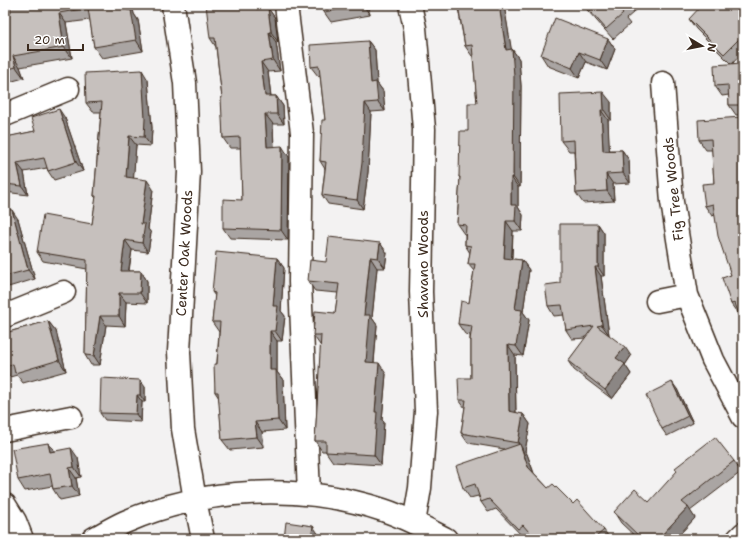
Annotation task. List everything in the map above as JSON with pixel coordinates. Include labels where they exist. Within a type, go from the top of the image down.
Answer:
[{"type":"street","name":"Center Oak Woods","points":[[172,5],[185,83],[189,172],[179,352],[183,429],[203,539]]},
{"type":"street","points":[[286,5],[302,133],[300,282],[310,494]]},
{"type":"street","name":"Shavano Woods","points":[[410,5],[415,28],[424,129],[421,292],[426,411],[420,488],[414,522]]},
{"type":"street","name":"Fig Tree Woods","points":[[663,83],[672,202],[687,295],[713,360],[743,417]]},
{"type":"street","points":[[5,115],[68,89]]},
{"type":"street","points":[[5,316],[64,292]]},
{"type":"street","points":[[656,301],[687,295]]},
{"type":"street","points":[[5,430],[72,417]]},
{"type":"street","points":[[93,539],[125,522],[160,509],[195,500],[272,492],[310,494],[346,500],[383,510],[414,522],[446,539]]},
{"type":"street","points":[[5,505],[15,521],[22,539]]},
{"type":"street","points":[[738,539],[743,534]]},
{"type":"building","points":[[10,5],[126,5],[127,10],[131,10],[136,40],[94,47],[88,8],[59,13],[64,47],[13,56],[16,67],[5,70],[5,14],[11,12]]},
{"type":"building","points":[[206,5],[256,5],[256,9],[268,8],[271,32],[269,32],[273,60],[261,62],[265,96],[276,96],[277,114],[265,114],[267,147],[282,146],[281,230],[223,228],[223,199],[242,200],[240,137],[223,138],[222,98],[215,38],[210,38]]},
{"type":"building","points":[[323,5],[361,5],[324,12]]},
{"type":"building","points":[[458,5],[499,5],[506,50],[512,49],[514,76],[513,177],[511,177],[511,205],[516,205],[515,221],[506,221],[504,258],[522,260],[515,309],[522,310],[516,346],[508,345],[509,411],[523,414],[518,443],[461,433],[466,400],[459,400],[458,378],[471,378],[470,340],[472,326],[458,324],[461,301],[469,303],[475,264],[468,264],[471,246],[465,245],[466,225],[457,224],[460,177],[460,131],[468,131],[468,103],[477,103],[472,45],[465,46]]},
{"type":"building","points":[[585,5],[624,5],[619,9],[623,14],[606,29]]},
{"type":"building","points":[[702,5],[743,5],[743,35],[724,54],[689,19]]},
{"type":"building","points":[[555,18],[608,39],[600,60],[579,52],[572,68],[541,55]]},
{"type":"building","points":[[368,41],[371,83],[376,82],[378,102],[365,103],[362,163],[357,200],[322,195],[326,162],[320,161],[322,120],[325,120],[319,66],[311,67],[310,45]]},
{"type":"building","points":[[743,63],[743,105],[729,105],[728,85],[715,86],[714,65]]},
{"type":"building","points":[[142,70],[145,119],[144,137],[129,136],[126,177],[147,180],[141,224],[145,224],[142,243],[125,240],[121,271],[141,271],[140,293],[119,293],[119,316],[100,316],[94,356],[85,355],[87,260],[37,252],[43,215],[92,224],[96,196],[94,196],[102,102],[86,103],[85,73]]},
{"type":"building","points":[[603,92],[604,110],[601,110],[603,151],[622,150],[623,173],[606,174],[607,191],[576,193],[574,140],[561,141],[560,94]]},
{"type":"building","points":[[59,109],[76,162],[48,171],[44,158],[17,163],[22,186],[5,184],[5,132],[6,137],[35,131],[31,118]]},
{"type":"building","points":[[742,117],[743,327],[735,303],[731,304],[722,278],[731,275],[718,236],[713,204],[705,206],[702,184],[714,183],[711,139],[699,140],[698,120]]},
{"type":"building","points":[[5,209],[12,210],[28,270],[5,276]]},
{"type":"building","points":[[560,224],[598,224],[598,267],[595,267],[602,325],[597,326],[625,347],[616,358],[625,364],[605,390],[568,361],[594,326],[566,330],[562,305],[548,306],[545,285],[560,283]]},
{"type":"building","points":[[329,237],[380,243],[378,258],[370,257],[364,315],[370,315],[366,362],[379,363],[375,412],[377,412],[374,455],[326,452],[326,441],[315,441],[321,335],[313,335],[315,311],[335,313],[339,284],[308,281],[310,260],[326,262]]},
{"type":"building","points":[[216,252],[277,258],[273,306],[278,306],[275,331],[270,331],[270,370],[276,370],[278,420],[255,422],[257,437],[222,440],[218,392],[215,392],[214,364],[217,364],[220,322],[212,322],[215,293],[212,292]]},
{"type":"building","points":[[48,321],[59,360],[15,373],[13,364],[5,366],[5,333]]},
{"type":"building","points":[[101,378],[140,380],[140,395],[137,395],[136,414],[100,413]]},
{"type":"building","points":[[672,382],[688,416],[662,429],[646,395]]},
{"type":"building","points":[[715,437],[734,461],[682,502],[688,507],[658,539],[642,539],[614,512],[635,489],[649,502],[677,471],[675,468]]},
{"type":"building","points":[[48,443],[50,452],[71,448],[74,467],[69,468],[72,486],[53,489],[50,474],[18,480],[12,449]]},
{"type":"building","points":[[520,444],[528,467],[548,488],[553,484],[573,504],[577,500],[604,530],[596,537],[597,539],[535,539],[523,525],[518,529],[489,499],[481,502],[475,484],[463,488],[456,466]]},
{"type":"building","points":[[286,522],[313,526],[311,539],[284,539]]}]
